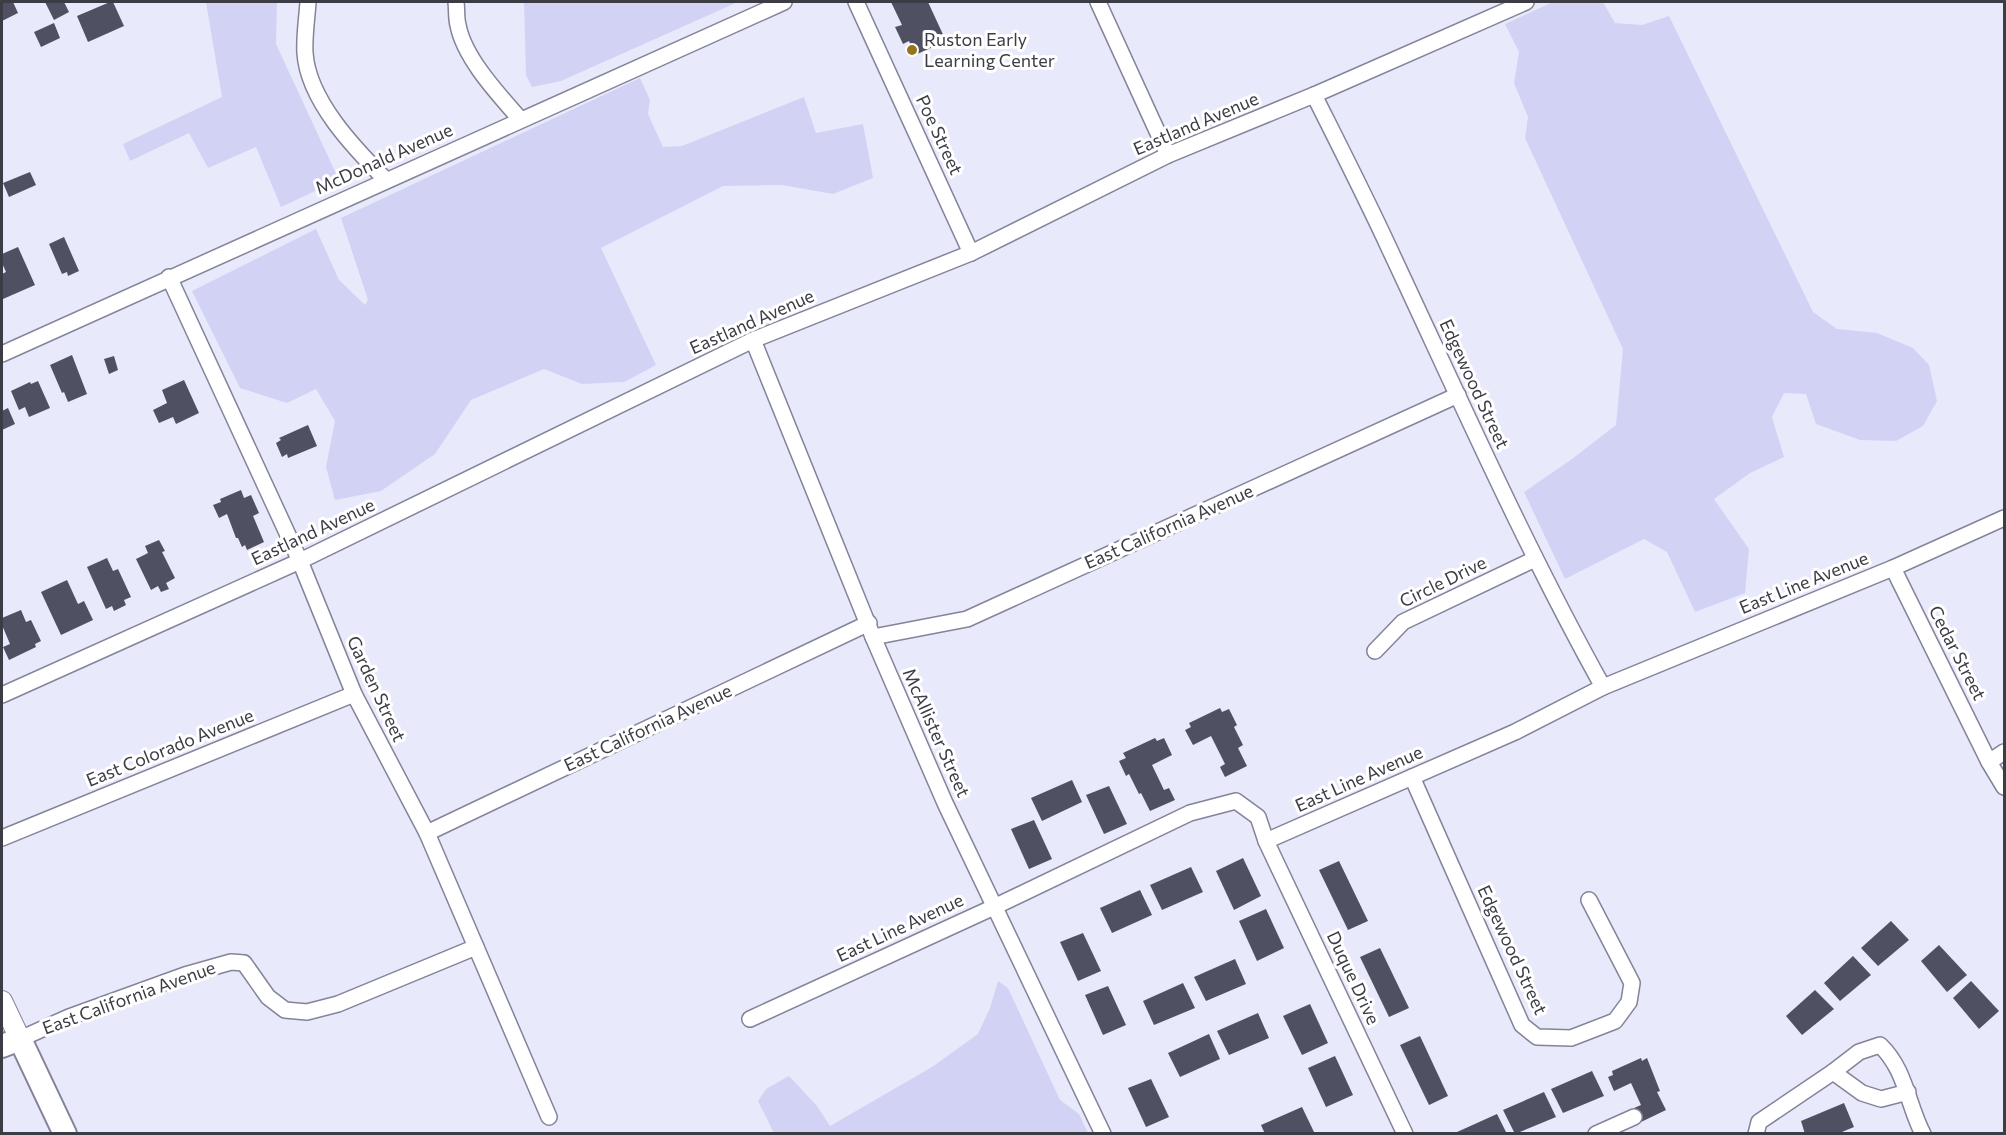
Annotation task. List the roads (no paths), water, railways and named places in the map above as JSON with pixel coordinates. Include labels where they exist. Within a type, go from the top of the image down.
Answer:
[{"type":"main road","points":[[11,1042],[65,1134]]},
{"type":"street","points":[[308,2],[305,53],[312,83],[329,114],[346,137],[386,180]]},
{"type":"street","points":[[456,2],[458,26],[469,52],[488,82],[520,119]]},
{"type":"street","name":"McDonald Avenue","points":[[2,354],[784,2]]},
{"type":"street","name":"Poe Street","points":[[856,2],[971,253]]},
{"type":"street","points":[[1098,2],[1168,155]]},
{"type":"street","name":"Eastland Avenue","points":[[2,695],[300,561],[753,340],[971,253],[1168,155],[1314,95],[1526,2]]},
{"type":"street","name":"Edgewood Street","points":[[1314,95],[1389,248],[1535,559],[1566,622],[1603,687]]},
{"type":"street","name":"Garden Street","points":[[169,277],[300,561],[354,694],[427,833],[549,1117]]},
{"type":"street","name":"McAllister Street","points":[[753,340],[871,630],[945,802],[1103,1134]]},
{"type":"street","name":"East California Avenue","points":[[427,833],[871,630],[967,619],[1458,395]]},
{"type":"street","name":"East Line Avenue","points":[[750,1018],[994,907],[1190,813],[1236,801],[1258,817],[1266,842],[1515,732],[1603,687],[1893,568],[2004,518]]},
{"type":"street","name":"Circle Drive","points":[[1375,651],[1403,622],[1535,559]]},
{"type":"street","name":"Cedar Street","points":[[1893,568],[1989,762],[2004,787]]},
{"type":"street","name":"East Colorado Avenue","points":[[2,838],[354,694]]},
{"type":"street","points":[[1989,762],[2004,752]]},
{"type":"street","name":"Edgewood Street","points":[[1412,777],[1522,1025],[1537,1037],[1571,1038],[1615,1022],[1629,1002],[1632,983],[1589,900]]},
{"type":"street","name":"Duque Drive","points":[[1266,842],[1403,1133]]},
{"type":"street","name":"East California Avenue","points":[[11,1042],[69,1017],[185,975],[231,962],[244,963],[268,997],[285,1010],[308,1012],[338,1004],[476,947]]},
{"type":"street","points":[[2,1000],[11,1042]]},
{"type":"street","points":[[1756,1134],[1759,1122],[1859,1052],[1880,1045],[1892,1056],[1923,1134]]},
{"type":"street","points":[[1833,1072],[1862,1093],[1881,1099],[1908,1092]]},
{"type":"street","points":[[1596,1134],[1634,1117]]},
{"type":"place","name":"Ruston Early Learning Center","points":[[912,50]]}]
